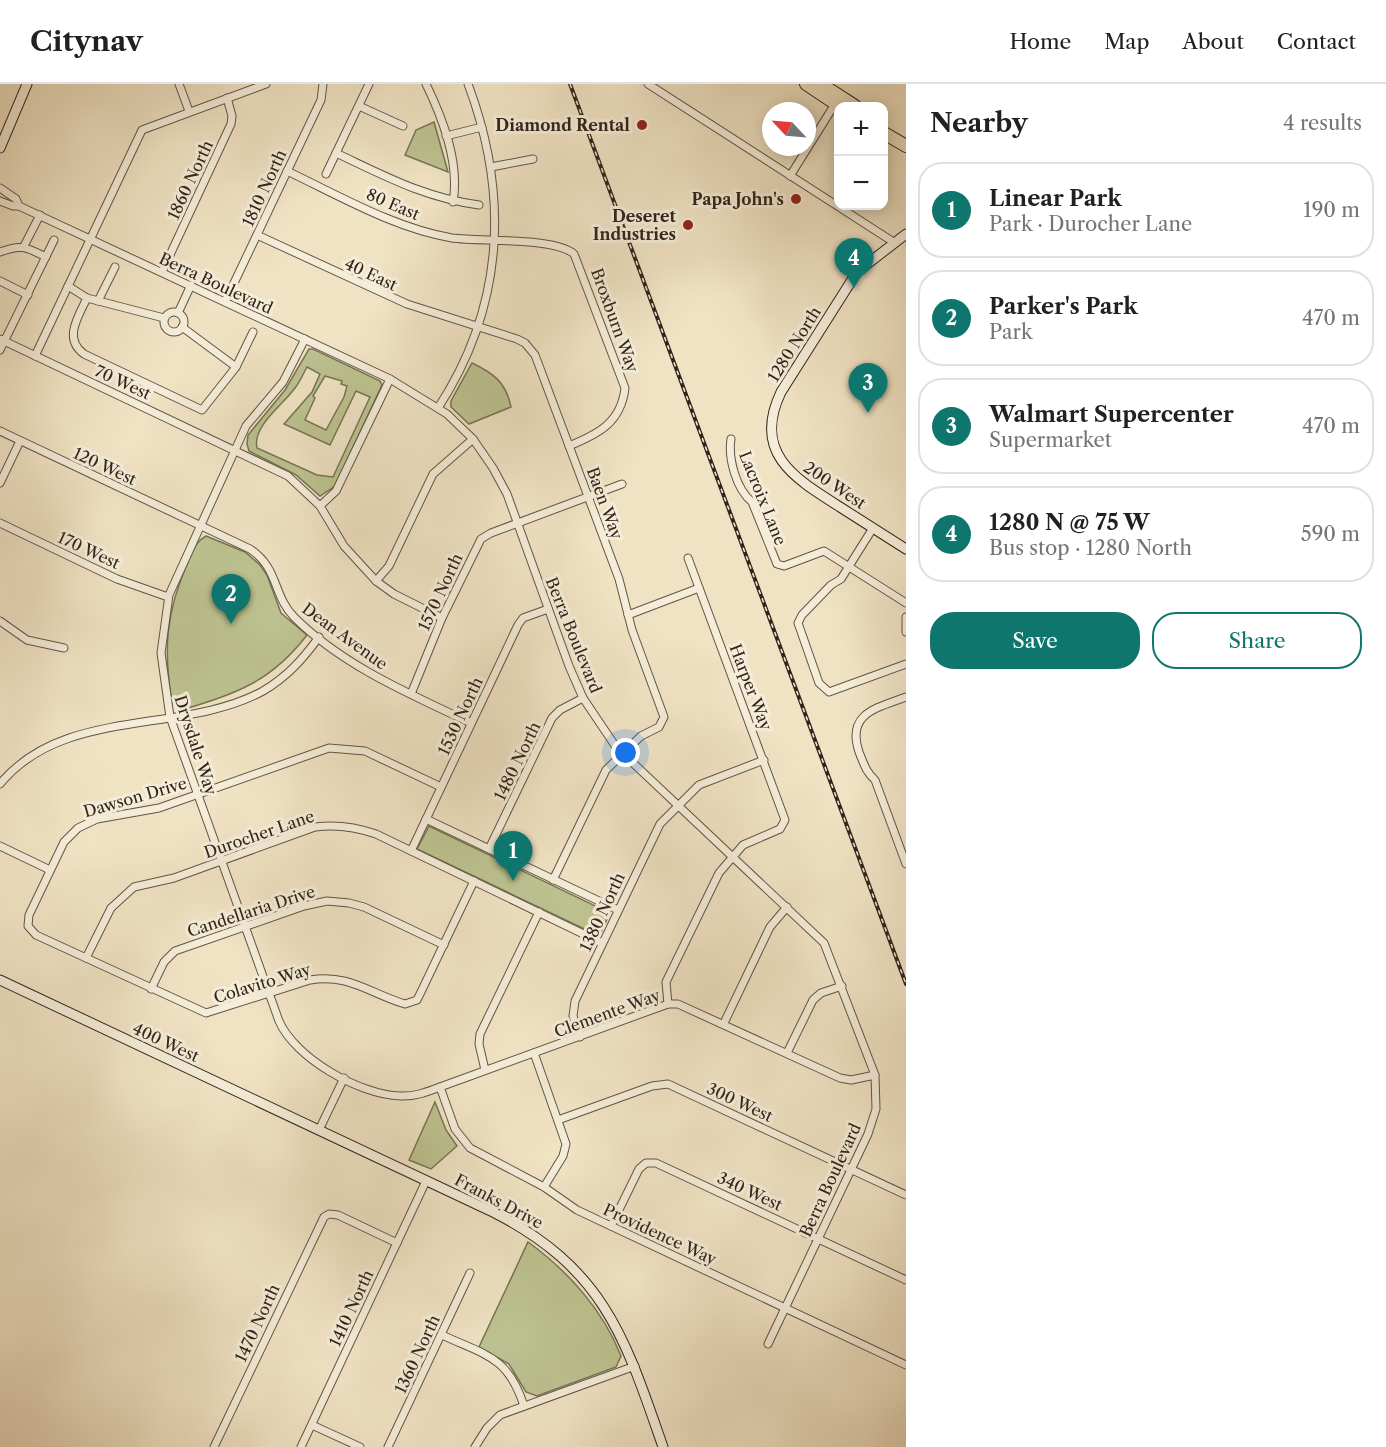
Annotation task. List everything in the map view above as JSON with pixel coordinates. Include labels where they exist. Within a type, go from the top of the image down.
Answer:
[{"type":"highway","points":[[806,84],[834,103]]},
{"type":"highway","points":[[821,84],[849,102]]},
{"type":"highway","points":[[888,134],[906,146]]},
{"type":"street","points":[[0,145],[27,84]]},
{"type":"street","points":[[179,84],[189,111]]},
{"type":"street","points":[[35,356],[142,130],[266,84]]},
{"type":"street","name":"1810 North","points":[[225,302],[321,100],[323,84]]},
{"type":"street","points":[[326,174],[369,84]]},
{"type":"street","points":[[426,84],[446,136],[454,176],[453,202]]},
{"type":"street","points":[[438,408],[457,381],[479,327],[490,283],[495,242],[491,167],[482,127],[468,84]]},
{"type":"street","points":[[648,84],[895,243]]},
{"type":"street","name":"1860 North","points":[[162,272],[231,124],[232,116],[227,98]]},
{"type":"street","points":[[359,106],[403,126]]},
{"type":"street","points":[[790,176],[834,110]]},
{"type":"street","points":[[446,136],[482,127]]},
{"type":"street","points":[[336,153],[420,193],[453,202],[479,205]]},
{"type":"street","points":[[491,167],[533,159]]},
{"type":"street","name":"80 East","points":[[287,171],[408,226],[455,238],[557,245],[570,250]]},
{"type":"street","name":"Berra Boulevard","points":[[0,188],[16,199],[19,206]]},
{"type":"street","name":"Berra Boulevard","points":[[0,201],[19,206],[91,238],[390,379],[438,408],[473,439],[507,494],[583,698],[622,754],[787,906],[824,944],[842,986],[874,1075],[876,1100],[874,1117],[768,1344]]},
{"type":"street","points":[[24,246],[40,215]]},
{"type":"street","name":"1280 North","points":[[771,428],[773,413],[781,392],[857,272],[906,234]]},
{"type":"street","name":"40 East","points":[[257,235],[407,304],[479,327]]},
{"type":"street","points":[[0,350],[2,340],[28,294],[54,240]]},
{"type":"street","points":[[0,252],[16,246],[24,246],[46,257]]},
{"type":"street","name":"Broxburn Way","points":[[570,250],[578,259],[625,388],[622,399],[606,428],[570,446]]},
{"type":"street","points":[[98,301],[115,267]]},
{"type":"street","points":[[0,281],[28,294]]},
{"type":"street","points":[[178,313],[191,285]]},
{"type":"street","points":[[68,286],[87,298],[164,318]]},
{"type":"street","points":[[87,298],[72,333],[74,342],[81,352],[202,410],[236,367],[253,332]]},
{"type":"street","points":[[164,318],[170,312],[178,313],[183,319],[182,327]]},
{"type":"street","points":[[164,318],[165,326],[171,331],[182,327]]},
{"type":"street","points":[[182,327],[236,367]]},
{"type":"street","name":"Baen Way","points":[[479,327],[517,339],[532,350],[619,579],[628,615],[663,712],[662,723],[640,736],[622,754]]},
{"type":"street","name":"Drysdale Way","points":[[305,339],[290,372],[246,426],[199,525],[168,597],[161,653],[170,717],[282,1028],[293,1045],[310,1060],[344,1077]]},
{"type":"street","name":"70 West","points":[[2,340],[288,476],[321,506],[344,546],[376,581],[394,594],[442,618]]},
{"type":"street","points":[[321,506],[336,491],[390,379]]},
{"type":"street","name":"200 West","points":[[771,428],[776,453],[793,476],[906,549]]},
{"type":"street","name":"120 West","points":[[0,431],[199,525]]},
{"type":"street","points":[[376,581],[389,566],[433,474],[473,439]]},
{"type":"street","name":"Lacroix Lane","points":[[731,439],[729,453],[740,485],[744,495],[752,502],[777,564],[784,566],[824,551],[906,603]]},
{"type":"street","points":[[0,483],[20,441]]},
{"type":"street","name":"1570 North","points":[[411,694],[442,618],[478,543],[490,533],[622,484]]},
{"type":"street","name":"170 West","points":[[0,523],[117,579],[168,597]]},
{"type":"street","name":"Dean Avenue","points":[[199,525],[260,556],[274,575],[288,611],[319,637],[363,669],[471,723]]},
{"type":"street","points":[[873,528],[841,579],[831,585],[802,615],[798,623],[819,683],[824,690],[833,692],[906,664]]},
{"type":"street","name":"Harper Way","points":[[688,558],[784,814],[783,825],[746,842],[732,856]]},
{"type":"street","points":[[628,615],[699,588]]},
{"type":"street","name":"1530 North","points":[[411,851],[518,625],[523,618],[548,609]]},
{"type":"street","points":[[906,618],[906,632]]},
{"type":"street","points":[[0,621],[27,640],[64,648]]},
{"type":"street","points":[[0,784],[22,762],[53,743],[227,705],[256,695],[292,670],[319,637]]},
{"type":"street","points":[[906,697],[869,712],[860,721],[855,735],[867,772],[875,780],[906,864]]},
{"type":"street","name":"1480 North","points":[[489,849],[552,718],[560,710],[583,698]]},
{"type":"street","name":"Dawson Drive","points":[[28,926],[29,915],[64,842],[84,824],[96,819],[159,808],[315,752],[336,748],[372,754],[441,787]]},
{"type":"street","points":[[554,880],[602,778],[622,754]]},
{"type":"street","name":"1380 North","points":[[580,1037],[574,1020],[573,1006],[654,833],[677,805],[699,785],[764,760]]},
{"type":"street","points":[[426,819],[618,910]]},
{"type":"street","name":"Durocher Lane","points":[[86,958],[111,908],[129,890],[146,882],[174,878],[315,827],[330,826],[361,829],[602,943]]},
{"type":"street","points":[[0,846],[50,870]]},
{"type":"street","points":[[668,1004],[666,982],[719,873],[732,856]]},
{"type":"street","points":[[444,945],[474,881]]},
{"type":"street","name":"Candellaria Drive","points":[[151,989],[164,962],[174,951],[312,903],[342,902],[364,908],[444,945]]},
{"type":"street","points":[[724,1023],[770,927],[787,906]]},
{"type":"street","points":[[485,1070],[479,1044],[480,1034],[539,912]]},
{"type":"street","name":"Colavito Way","points":[[28,926],[36,934],[206,1013],[310,980],[338,978],[361,984],[400,1003],[411,1004],[420,994],[444,945]]},
{"type":"street","name":"400 West","points":[[0,980],[319,1130]]},
{"type":"street","points":[[787,1053],[813,1000],[821,993],[842,986]]},
{"type":"street","name":"Clemente Way","points":[[344,1077],[376,1092],[390,1095],[415,1095],[668,1004],[686,1005],[843,1079],[874,1075]]},
{"type":"street","points":[[534,1053],[565,1140],[565,1150],[544,1187]]},
{"type":"street","points":[[319,1130],[344,1077]]},
{"type":"street","name":"300 West","points":[[558,1120],[652,1086],[668,1084],[906,1195]]},
{"type":"street","name":"Providence Way","points":[[440,1087],[452,1123],[466,1144],[478,1154],[544,1187],[578,1210],[906,1365]]},
{"type":"street","name":"Franks Drive","points":[[319,1130],[514,1223],[557,1252],[586,1282],[604,1306],[634,1366],[663,1447]]},
{"type":"street","name":"340 West","points":[[611,1226],[637,1171],[646,1163],[659,1164],[906,1280]]},
{"type":"street","name":"1410 North","points":[[301,1447],[426,1181]]},
{"type":"street","name":"1470 North","points":[[214,1447],[320,1223],[329,1214],[338,1215],[397,1243]]},
{"type":"street","name":"1360 North","points":[[388,1447],[470,1273]]},
{"type":"street","points":[[442,1335],[502,1365],[515,1381],[524,1406]]},
{"type":"street","points":[[476,1447],[493,1421],[524,1406],[634,1366]]},
{"type":"street","points":[[312,1425],[360,1447]]},
{"type":"green space","points":[[434,122],[448,172],[405,155],[416,130]]},
{"type":"green space","points":[[309,349],[380,381],[382,385],[335,486],[320,496],[296,475],[249,451],[248,435],[285,390]],"holes":[[[307,367],[320,374],[312,392],[284,424],[330,445],[356,391],[370,397],[333,477],[317,475],[257,448],[259,432],[297,386]],[[325,376],[342,381],[341,384],[347,386],[344,397],[326,430],[305,420],[315,398],[313,396]]]},
{"type":"green space","points":[[472,363],[498,379],[506,391],[511,407],[469,424],[451,407],[451,401]]},
{"type":"green space","points":[[206,536],[245,552],[260,565],[267,575],[281,613],[307,635],[280,664],[252,684],[220,698],[182,710],[172,702],[167,648],[168,631],[181,580],[195,547]]},
{"type":"green space","points":[[429,826],[610,913],[599,936],[417,849]]},
{"type":"green space","points":[[435,1102],[446,1130],[457,1146],[431,1169],[409,1160]]},
{"type":"green space","points":[[528,1242],[543,1253],[583,1293],[604,1323],[621,1356],[616,1367],[537,1396],[526,1392],[509,1364],[479,1347]]},
{"type":"railway","points":[[570,84],[906,984]]},
{"type":"place","name":"Diamond Rental","points":[[642,125]]},
{"type":"place","name":"Papa John's","points":[[796,199]]},
{"type":"place","name":"Deseret Industries","points":[[688,225]]},
{"type":"place","name":"1280 N @ 75 W","points":[[854,288]]},
{"type":"place","name":"Walmart Supercenter","points":[[868,413]]},
{"type":"place","name":"Parker's Park","points":[[231,624]]},
{"type":"place","name":"Linear Park","points":[[513,881]]}]
